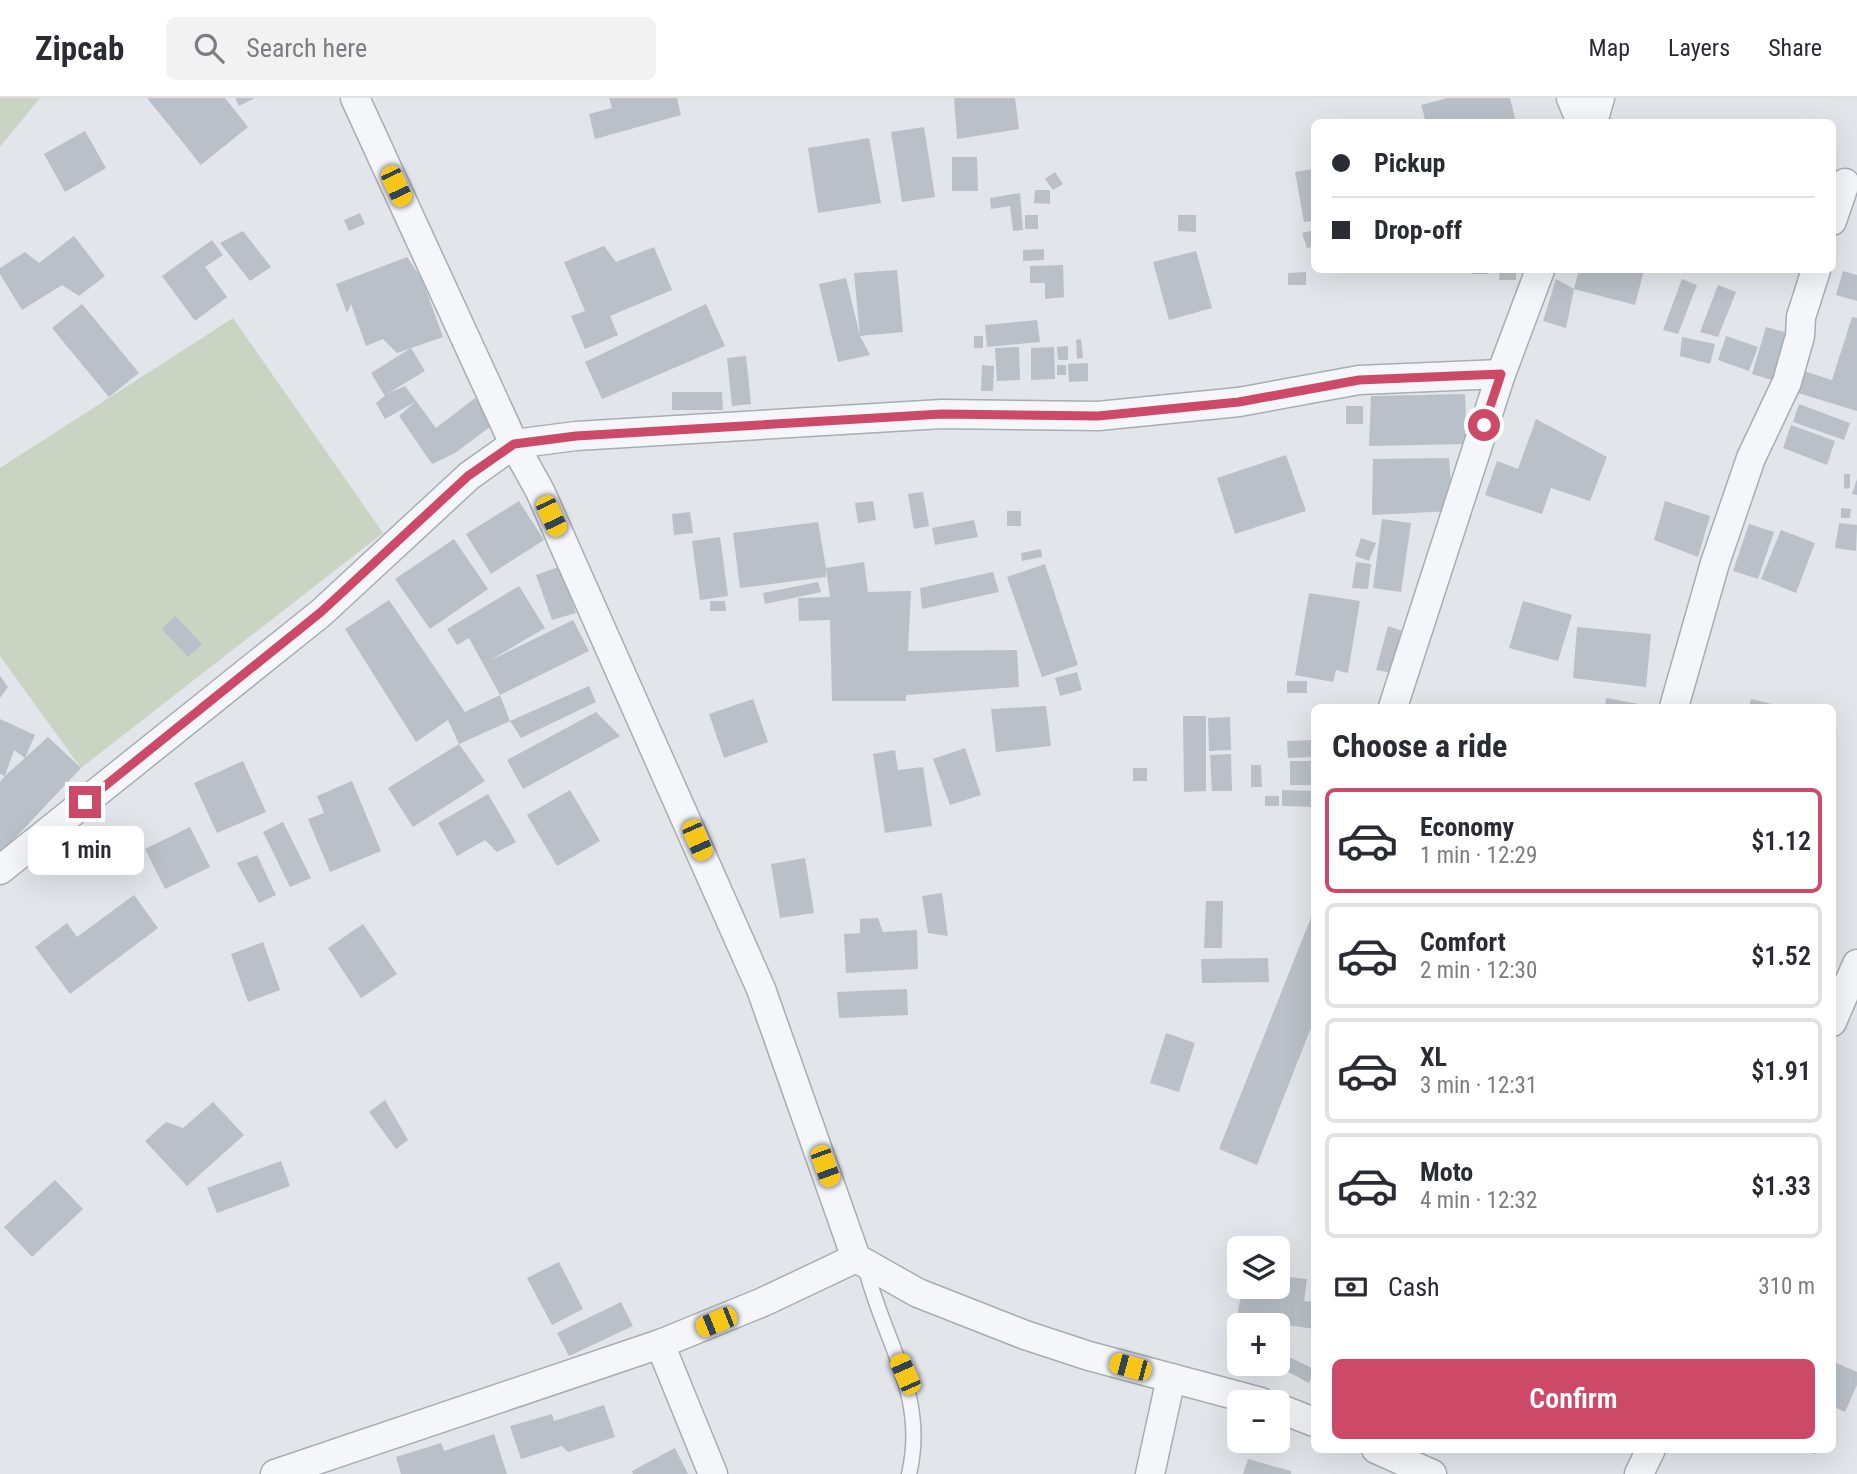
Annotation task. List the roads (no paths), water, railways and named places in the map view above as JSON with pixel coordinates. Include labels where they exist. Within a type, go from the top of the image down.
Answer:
[{"type":"street","points":[[355,98],[514,444],[540,491],[723,899],[761,989],[860,1262],[918,1293],[1025,1335],[1227,1393]]},
{"type":"street","points":[[1571,98],[1580,119]]},
{"type":"street","points":[[1595,119],[1600,98]]},
{"type":"street","points":[[1836,209],[1845,183]]},
{"type":"street","points":[[1394,704],[1501,374],[1539,273]]},
{"type":"street","points":[[1675,704],[1715,563],[1751,458],[1787,382],[1800,336],[1801,317],[1815,273]]},
{"type":"street","points":[[0,870],[321,612],[468,476],[514,444],[576,436],[942,414],[1098,416],[1239,402],[1359,380],[1501,374]]},
{"type":"street","points":[[1836,1013],[1857,964]]},
{"type":"street","points":[[275,1474],[660,1344],[860,1262]]},
{"type":"street","points":[[660,1344],[713,1474]]},
{"type":"street","points":[[1150,1474],[1171,1378]]},
{"type":"street","points":[[1290,1413],[1311,1421]]},
{"type":"street","points":[[1385,1453],[1432,1474]]},
{"type":"street","points":[[1639,1474],[1649,1453]]},
{"type":"lane","points":[[860,1262],[874,1304],[905,1374],[913,1411],[915,1444],[909,1474]]}]
